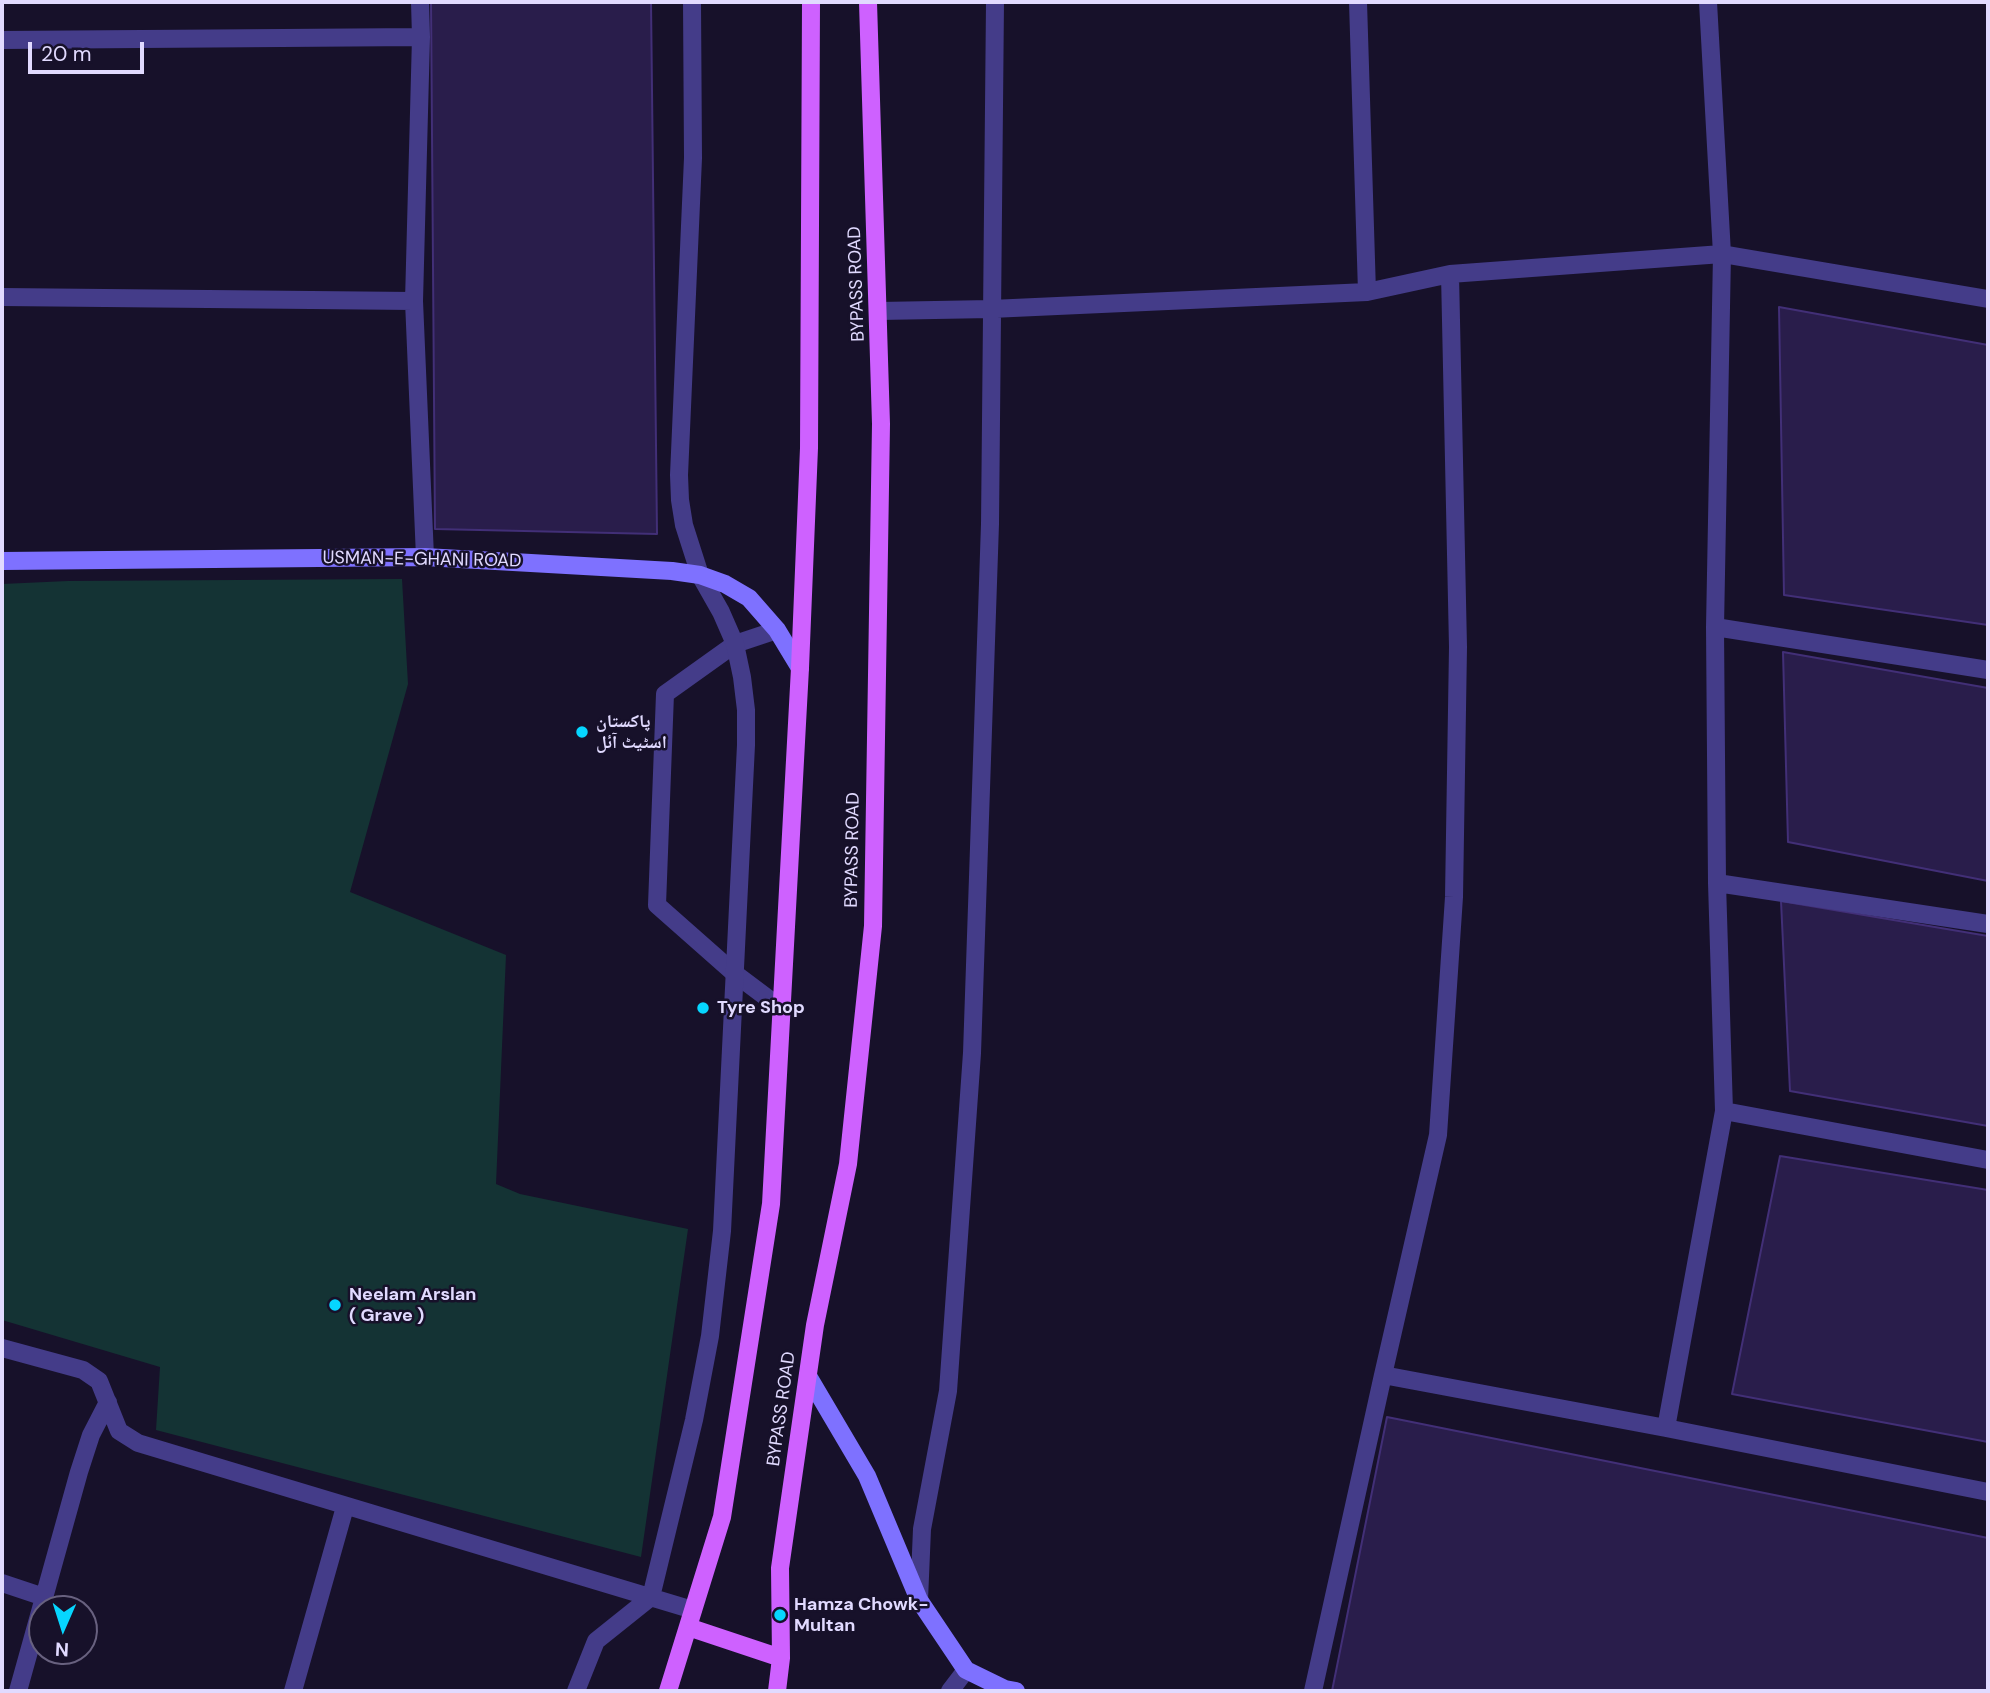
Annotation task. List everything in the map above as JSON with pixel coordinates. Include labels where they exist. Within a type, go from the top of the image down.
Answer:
[{"type":"main road","points":[[668,1691],[722,1517],[771,1204],[809,448],[811,2]]},
{"type":"main road","name":"BYPASS ROAD","points":[[777,1691],[781,1658],[780,1568],[815,1325],[848,1164],[873,926],[881,424],[868,2]]},
{"type":"main road","name":"USMAN-E-GHANI ROAD","points":[[2,561],[425,556],[672,571],[700,575],[725,584],[749,598],[777,630],[800,668]]},
{"type":"main road","points":[[808,1376],[867,1476],[919,1600],[966,1670],[1005,1689],[1016,1691]]},
{"type":"main road","points":[[690,1618],[781,1658]]},
{"type":"street","points":[[420,2],[414,301],[425,556]]},
{"type":"street","points":[[576,1691],[596,1641],[651,1597],[694,1420],[710,1336],[722,1231],[746,722],[743,677],[735,644],[722,612],[700,575],[684,526],[680,500],[693,158],[692,2]]},
{"type":"street","points":[[919,1600],[922,1529],[948,1391],[972,1053],[990,524],[995,2]]},
{"type":"street","points":[[1358,2],[1367,292]]},
{"type":"street","points":[[1666,1428],[1724,1111],[1717,883],[1715,627],[1721,254],[1708,2]]},
{"type":"street","points":[[2,40],[421,37]]},
{"type":"street","points":[[879,311],[991,309],[1367,292],[1450,274],[1721,254],[1988,299]]},
{"type":"street","points":[[1312,1691],[1438,1135],[1453,911],[1458,647],[1450,274]]},
{"type":"street","points":[[2,297],[414,301]]},
{"type":"street","points":[[1715,627],[1988,670]]},
{"type":"street","points":[[777,630],[735,644],[664,694],[657,905],[734,973],[782,1009]]},
{"type":"street","points":[[1717,883],[1988,923]]},
{"type":"street","points":[[1724,1111],[1988,1160]]},
{"type":"street","points":[[2,1348],[83,1370],[99,1381],[119,1431],[138,1443],[651,1597],[690,1618]]},
{"type":"street","points":[[1383,1375],[1988,1492]]},
{"type":"street","points":[[45,1595],[91,1434],[108,1402]]},
{"type":"street","points":[[293,1691],[345,1507]]},
{"type":"street","points":[[2,1583],[38,1595]]},
{"type":"street","points":[[18,1691],[28,1655]]},
{"type":"street","points":[[950,1691],[966,1670]]},
{"type":"green space","points":[[402,579],[408,684],[350,892],[506,955],[496,1184],[520,1194],[688,1229],[641,1557],[156,1430],[160,1367],[2,1320],[2,584],[68,581]]},
{"type":"building","points":[[431,2],[651,2],[657,534],[435,529]]},
{"type":"building","points":[[1779,307],[1988,345],[1988,625],[1784,595]]},
{"type":"building","points":[[1783,652],[1988,688],[1988,881],[1788,842]]},
{"type":"building","points":[[1781,901],[1988,936],[1988,1126],[1790,1091]]},
{"type":"building","points":[[1780,1156],[1988,1190],[1988,1442],[1732,1394]]},
{"type":"building","points":[[1387,1417],[1988,1538],[1988,1691],[1332,1691]]},
{"type":"place","name":"پاکستان اسٹیٹ آئل","points":[[582,732]]},
{"type":"place","name":"Tyre Shop","points":[[703,1008]]},
{"type":"place","name":"Neelam Arslan ( Grave )","points":[[335,1305]]},
{"type":"place","name":"Hamza Chowk- Multan","points":[[780,1615]]}]
